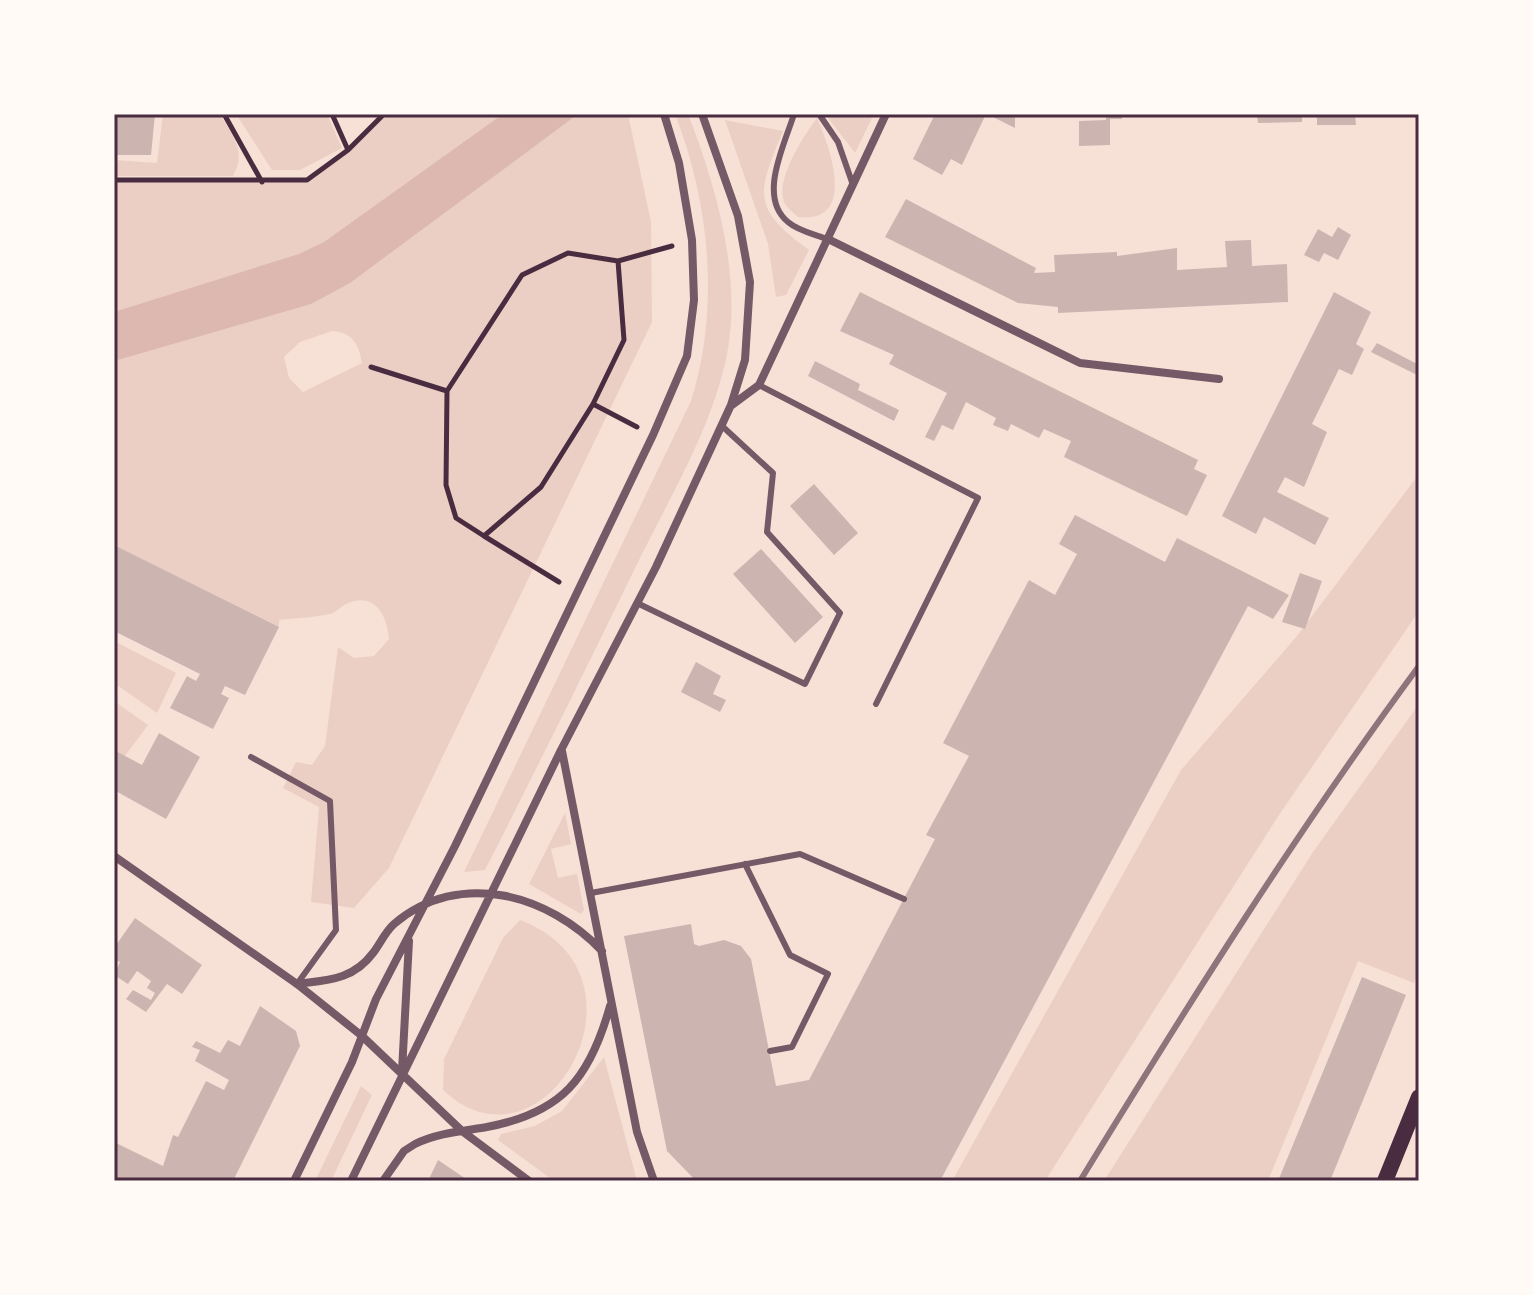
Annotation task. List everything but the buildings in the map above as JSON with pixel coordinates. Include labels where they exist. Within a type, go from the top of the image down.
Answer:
[{"type":"main road","points":[[1385,1181],[1419,1097]]},
{"type":"street","points":[[294,1181],[362,1036],[376,999],[410,936],[577,593],[653,435],[687,356],[694,300],[692,240],[679,163],[664,114]]},
{"type":"street","points":[[351,1181],[561,750],[637,603],[731,405],[745,360],[750,282],[738,216],[702,114]]},
{"type":"street","points":[[731,405],[759,385],[830,240],[886,114]]},
{"type":"street","points":[[830,240],[1080,363],[1219,379]]},
{"type":"street","points":[[561,750],[637,1132],[654,1181]]},
{"type":"street","points":[[114,856],[297,984],[362,1036],[462,1131],[529,1181]]},
{"type":"street","points":[[297,984],[345,977],[357,971],[396,923],[424,905],[492,891],[522,898],[560,914],[603,951]]},
{"type":"street","points":[[402,1076],[410,936]]},
{"type":"street","points":[[383,1181],[404,1151],[415,1144],[531,1116],[565,1094],[590,1060],[612,1002]]},
{"type":"lane","points":[[794,114],[773,185],[775,205],[788,223],[830,240]]},
{"type":"lane","points":[[819,114],[838,142],[853,185]]},
{"type":"lane","points":[[759,385],[978,498],[876,704]]},
{"type":"lane","points":[[637,603],[805,684],[840,613],[767,532],[773,473],[722,426]]},
{"type":"lane","points":[[251,757],[330,801],[336,930],[297,984]]},
{"type":"lane","points":[[591,893],[800,854],[904,899]]},
{"type":"lane","points":[[745,864],[790,955],[828,974],[792,1047],[770,1051]]},
{"type":"path","points":[[224,114],[262,182]]},
{"type":"path","points":[[332,114],[348,150]]},
{"type":"path","points":[[114,180],[307,180],[348,150],[384,114]]},
{"type":"path","points":[[577,593],[456,518],[446,485],[447,391],[522,275],[568,253],[618,261],[692,240]]},
{"type":"path","points":[[484,536],[541,487],[593,404],[624,340],[618,261]]},
{"type":"path","points":[[371,367],[447,391]]},
{"type":"path","points":[[593,404],[653,435]]},
{"type":"shaded area","points":[[163,114],[220,114],[237,144],[239,159],[233,176],[114,176],[114,160],[157,163]]},
{"type":"shaded area","points":[[236,114],[327,114],[342,148],[300,170],[272,170]]},
{"type":"shaded area","points":[[384,114],[628,114],[651,222],[652,322],[389,868],[354,908],[311,902],[319,807],[283,788],[296,762],[312,765],[325,746],[338,647],[354,658],[374,656],[389,639],[382,614],[371,603],[356,601],[331,613],[279,620],[279,627],[114,545],[114,180],[307,180],[348,150]],"holes":[[[332,331],[353,340],[362,363],[303,392],[289,378],[284,357],[300,342]]]},
{"type":"shaded area","points":[[503,114],[578,114],[350,283],[311,304],[114,361],[114,312],[299,254],[324,242]]},
{"type":"shaded area","points":[[675,114],[688,114],[709,175],[725,239],[731,305],[730,337],[724,368],[688,464],[485,870],[464,872],[691,401],[706,330],[707,257],[696,184]]},
{"type":"shaded area","points":[[825,114],[874,114],[855,153]]},
{"type":"shaded area","points":[[817,118],[833,165],[834,197],[828,209],[816,216],[798,217],[784,202],[784,182],[792,158]]},
{"type":"shaded area","points":[[725,120],[783,131],[768,170],[764,198],[768,211],[777,223],[809,250],[786,295],[776,297],[768,244]]},
{"type":"shaded area","points":[[1419,474],[1419,611],[1279,815],[1045,1181],[952,1181],[1181,770],[1297,636]]},
{"type":"shaded area","points":[[114,641],[176,673],[157,713],[114,683]]},
{"type":"shaded area","points":[[114,701],[148,725],[125,756],[114,750]]},
{"type":"shaded area","points":[[1419,704],[1419,972],[1414,983],[1358,961],[1268,1181],[1104,1181],[1313,852]]},
{"type":"shaded area","points":[[565,813],[571,844],[551,849],[558,878],[577,874],[584,910],[581,914],[529,884]]},
{"type":"shaded area","points":[[520,920],[562,947],[583,983],[586,1023],[574,1061],[550,1093],[518,1112],[482,1112],[443,1090],[444,1059],[503,938]]},
{"type":"shaded area","points":[[604,1057],[637,1181],[554,1181],[498,1140],[501,1134],[535,1126],[562,1111]]},
{"type":"shaded area","points":[[361,1086],[372,1095],[331,1181],[315,1181]]},
{"type":"railway","points":[[1080,1181],[1244,920],[1419,666]]}]
